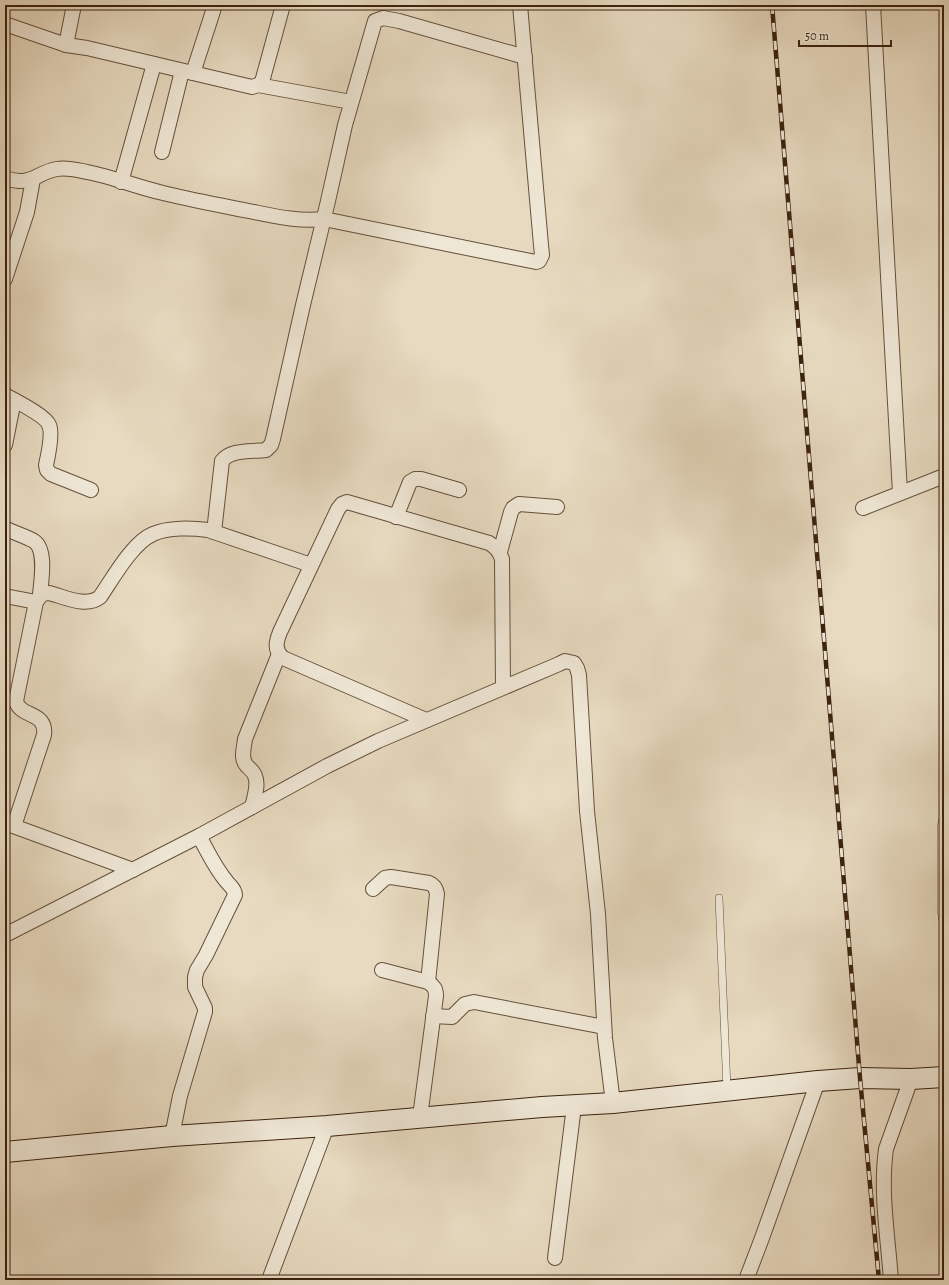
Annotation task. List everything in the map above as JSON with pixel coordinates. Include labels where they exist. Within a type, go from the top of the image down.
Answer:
[{"type":"main road","points":[[5,1152],[172,1136],[327,1126],[542,1107],[613,1103],[818,1081],[860,1078],[911,1079],[944,1077]]},
{"type":"street","points":[[66,45],[74,5]]},
{"type":"street","points":[[162,152],[188,72],[215,5]]},
{"type":"street","points":[[258,85],[262,82],[265,73],[283,5]]},
{"type":"street","points":[[5,178],[18,181],[32,179],[55,169],[65,168],[90,172],[162,193],[296,220],[324,219],[510,258],[536,262],[539,261],[542,255],[520,5]]},
{"type":"street","points":[[873,5],[900,493]]},
{"type":"street","points":[[214,532],[222,461],[226,456],[232,453],[266,450],[271,445],[345,125],[375,21],[383,18],[399,21],[525,57]]},
{"type":"street","points":[[5,24],[66,45],[246,86],[258,85],[351,102]]},
{"type":"street","points":[[121,182],[154,64]]},
{"type":"street","points":[[5,280],[27,212],[32,179]]},
{"type":"street","points":[[5,445],[10,397],[44,418],[49,425],[50,431],[46,465],[47,470],[51,474],[91,490]]},
{"type":"street","points":[[863,508],[944,476]]},
{"type":"street","points":[[396,517],[410,482],[415,479],[421,479],[459,490]]},
{"type":"street","points":[[426,720],[283,658],[276,649],[276,640],[338,508],[342,504],[347,502],[489,543],[500,552],[502,559],[503,687]]},
{"type":"street","points":[[500,552],[510,512],[516,505],[557,507]]},
{"type":"street","points":[[5,528],[34,542],[40,548],[42,557],[38,599],[16,701],[22,709],[40,720],[44,728],[44,735],[10,825],[133,870]]},
{"type":"street","points":[[5,596],[38,599],[49,593],[84,602],[95,600],[100,597],[132,551],[147,537],[162,531],[181,529],[198,529],[214,532],[311,565]]},
{"type":"street","points":[[252,807],[256,778],[243,759],[245,739],[279,654]]},
{"type":"street","points":[[5,935],[199,836],[328,766],[378,741],[565,661],[574,664],[577,668],[581,695],[587,812],[598,914],[604,1027],[613,1103]]},
{"type":"street","points":[[172,1136],[180,1096],[205,1012],[205,1008],[195,987],[195,977],[236,895],[234,889],[213,864],[199,836]]},
{"type":"street","points":[[373,889],[385,878],[391,877],[429,883],[434,885],[436,888],[437,894],[428,982]]},
{"type":"street","points":[[382,970],[428,982],[433,985],[436,990],[420,1117]]},
{"type":"street","points":[[433,1016],[452,1017],[466,1004],[474,1002],[604,1027]]},
{"type":"street","points":[[891,1280],[886,1214],[885,1160],[888,1143],[911,1079]]},
{"type":"street","points":[[746,1280],[818,1081]]},
{"type":"street","points":[[555,1258],[574,1106]]},
{"type":"street","points":[[269,1280],[327,1126]]},
{"type":"lane","points":[[944,814],[942,827],[941,910],[944,926]]},
{"type":"lane","points":[[719,898],[727,1090]]},
{"type":"railway","points":[[772,5],[860,1078],[879,1280]]}]
